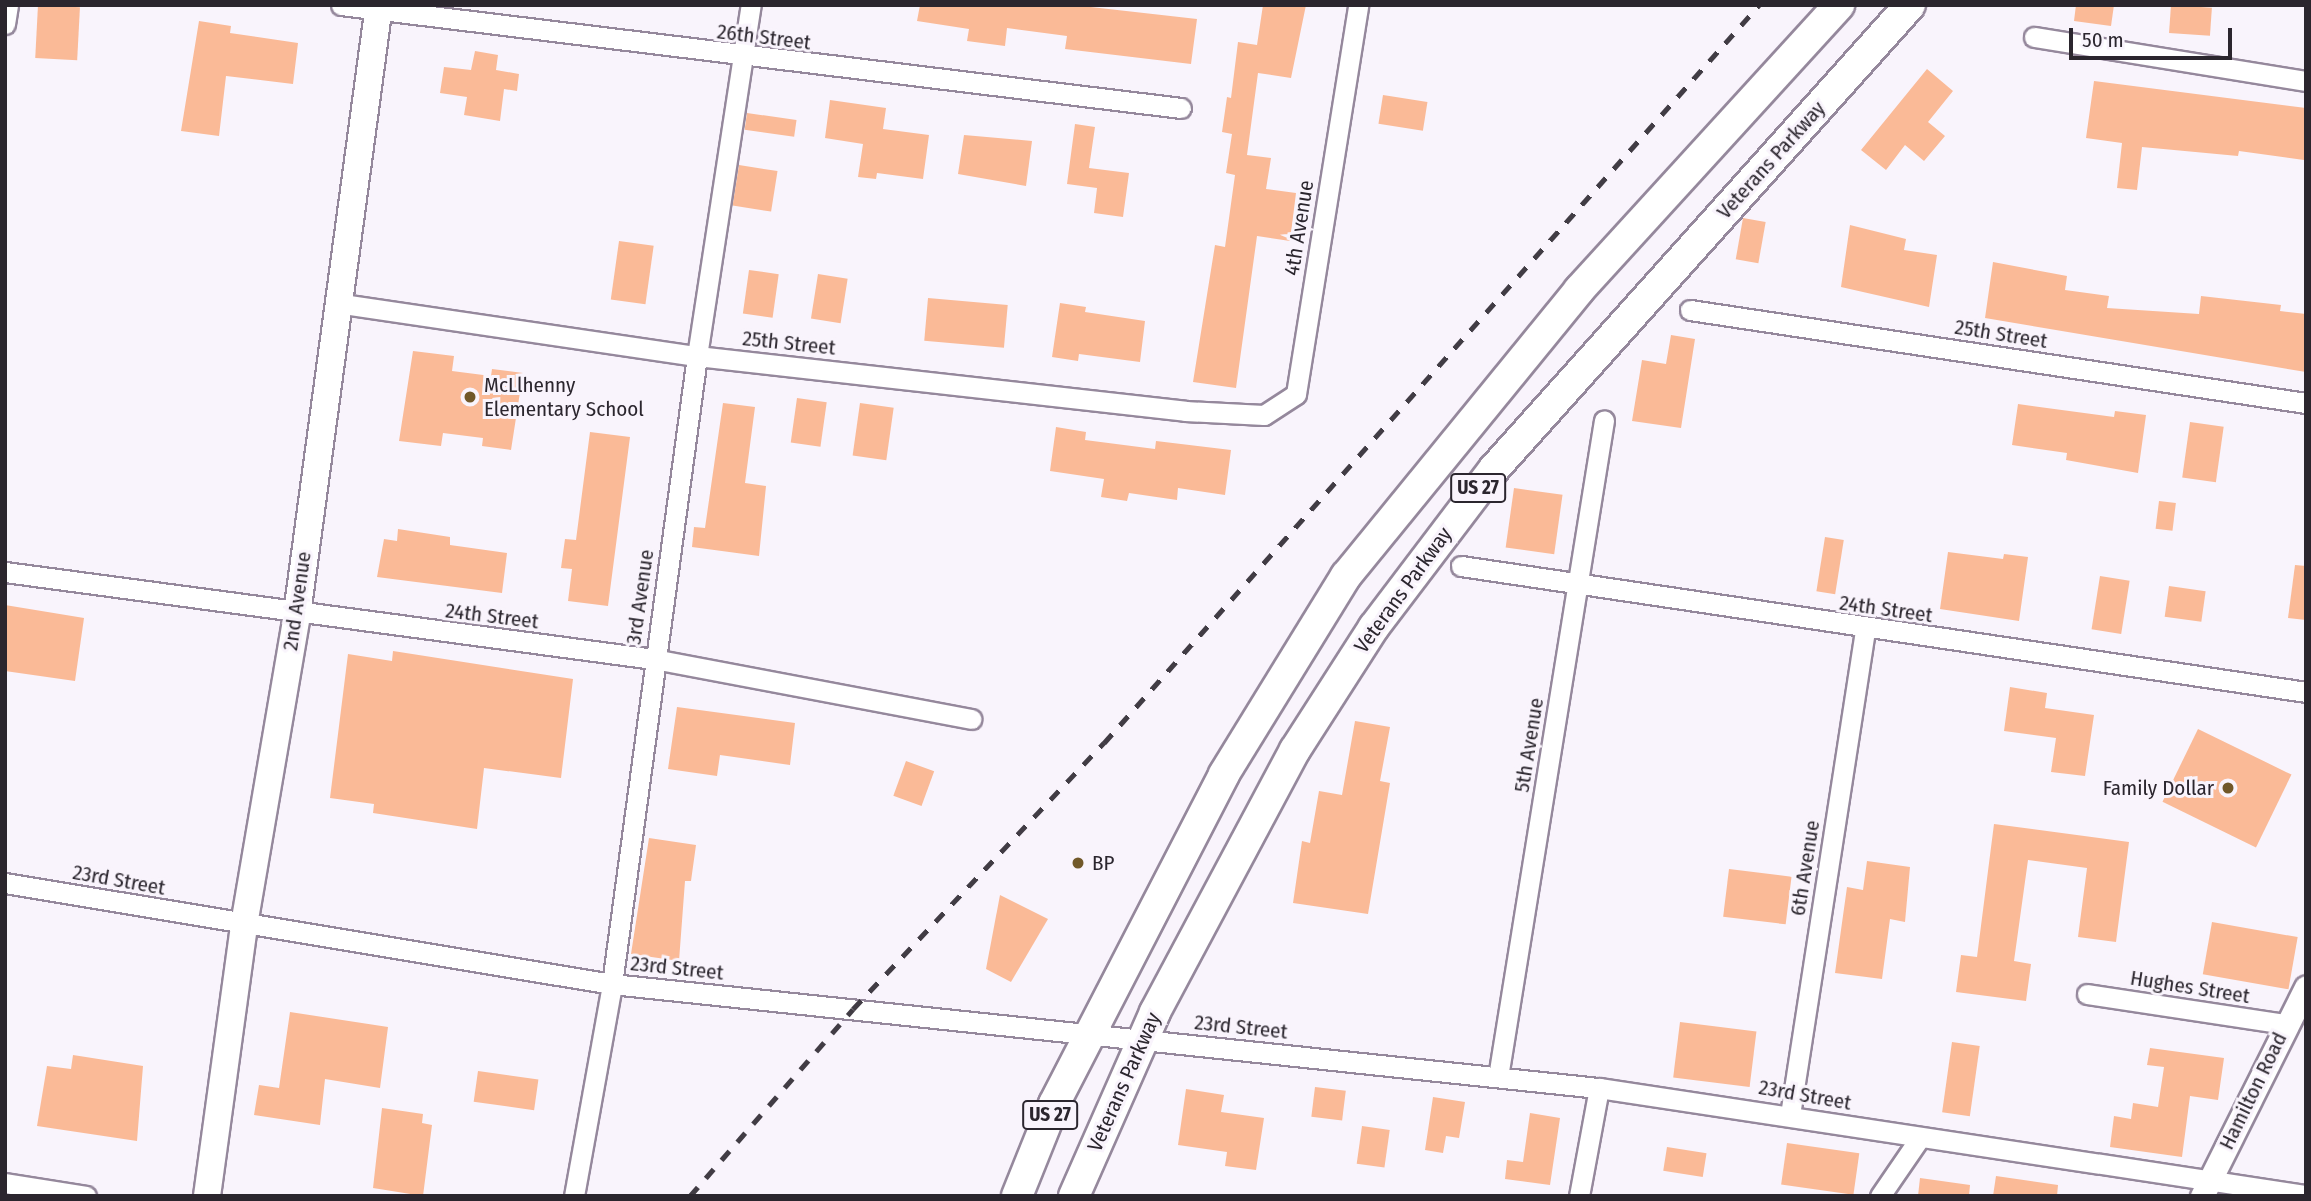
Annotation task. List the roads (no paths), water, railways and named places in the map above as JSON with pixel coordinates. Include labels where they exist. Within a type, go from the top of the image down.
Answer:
[{"type":"main road","name":"US 27","points":[[1017,1196],[1054,1104],[1224,774],[1346,576],[1579,290],[1839,5]]},
{"type":"main road","name":"Veterans Parkway","points":[[1074,1196],[1141,1039],[1295,750],[1374,627],[1494,469],[1910,5]]},
{"type":"main road","name":"2nd Avenue","points":[[207,1196],[244,925],[297,614],[336,303],[379,8]]},
{"type":"street","points":[[5,24],[8,5]]},
{"type":"street","name":"26th Street","points":[[341,5],[744,58],[1181,108]]},
{"type":"street","name":"3rd Avenue","points":[[575,1196],[612,984],[697,356],[751,5]]},
{"type":"street","name":"4th Avenue","points":[[1238,414],[1264,415],[1296,394],[1358,5]]},
{"type":"street","points":[[2035,37],[2306,81]]},
{"type":"street","name":"25th Street","points":[[336,303],[697,356],[1238,414]]},
{"type":"street","name":"25th Street","points":[[1689,310],[2306,403]]},
{"type":"street","name":"5th Avenue","points":[[1498,1077],[1604,420]]},
{"type":"street","name":"24th Street","points":[[1461,566],[1865,629],[2306,692]]},
{"type":"street","name":"24th Street","points":[[5,572],[297,614],[654,659],[971,719]]},
{"type":"street","name":"6th Avenue","points":[[1790,1115],[1865,629]]},
{"type":"street","name":"23rd Street","points":[[5,883],[244,925],[612,984],[1599,1088],[1790,1115],[2205,1189],[2306,1195]]},
{"type":"street","name":"Hamilton Road","points":[[2205,1189],[2285,1024],[2306,987]]},
{"type":"street","name":"Hughes Street","points":[[2087,994],[2285,1024]]},
{"type":"street","points":[[1580,1196],[1599,1088]]},
{"type":"street","points":[[1880,1196],[1919,1139]]},
{"type":"street","points":[[5,1183],[86,1196]]},
{"type":"railway","points":[[690,1196],[853,1009],[1104,743],[1759,5]]},
{"type":"place","name":"McLlhenny Elementary School","points":[[470,397]]},
{"type":"place","name":"Family Dollar","points":[[2228,788]]},
{"type":"place","name":"BP","points":[[1078,863]]}]
